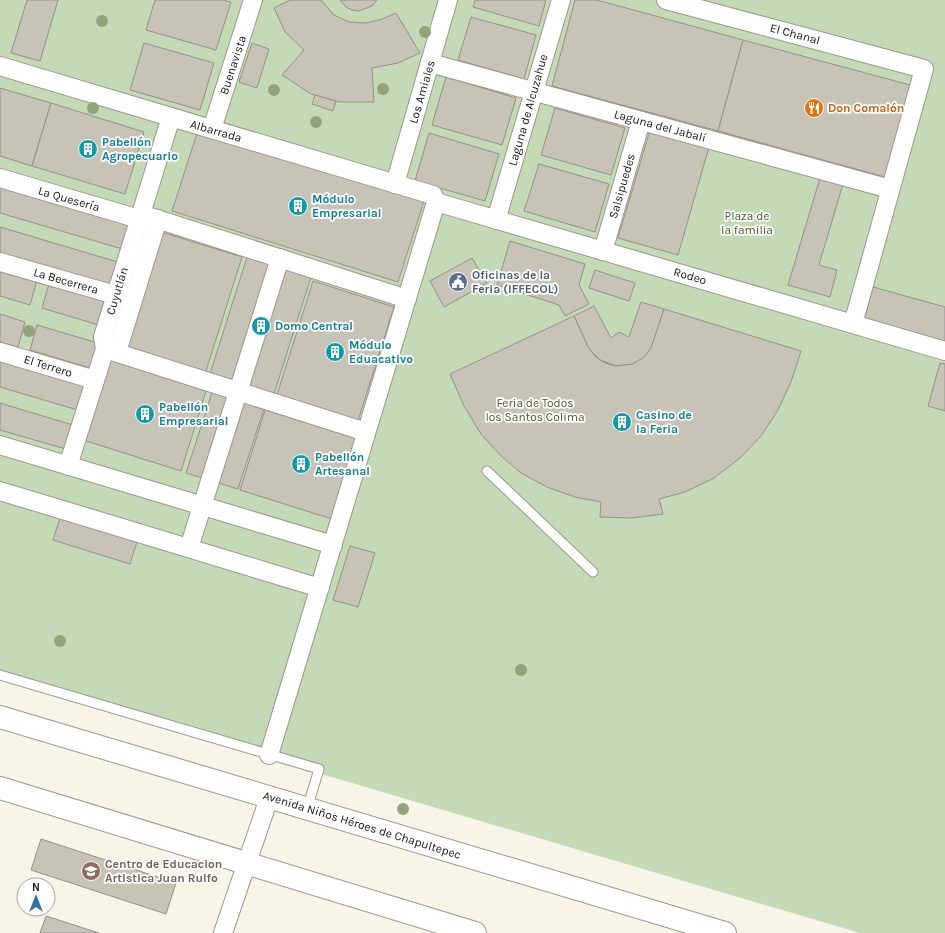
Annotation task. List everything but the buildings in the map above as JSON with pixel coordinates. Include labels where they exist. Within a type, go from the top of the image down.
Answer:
[{"type":"main road","name":"Avenida Niños Héroes de Chapultepec","points":[[0,718],[725,933]]},
{"type":"main road","points":[[0,788],[475,933]]},
{"type":"street","name":"Buenavista","points":[[212,129],[254,0]]},
{"type":"street","name":"Los Amiales","points":[[395,184],[448,0]]},
{"type":"street","name":"Laguna de Alcuzahue","points":[[496,220],[561,0]]},
{"type":"street","name":"El Chanal","points":[[672,1],[924,69],[890,189]]},
{"type":"street","name":"Laguna del Jabalí","points":[[430,63],[890,189]]},
{"type":"street","name":"Albarrada","points":[[0,66],[395,184],[434,199]]},
{"type":"street","name":"Cuyutlán","points":[[111,351],[103,337],[171,117]]},
{"type":"street","name":"Salsipuedes","points":[[603,251],[641,121]]},
{"type":"street","name":"La Quesería","points":[[0,178],[158,220],[407,299]]},
{"type":"street","points":[[853,324],[890,189]]},
{"type":"street","points":[[270,755],[407,299],[434,199]]},
{"type":"street","name":"Rodeo","points":[[434,199],[496,220],[945,351]]},
{"type":"street","name":"Cuyutlán","points":[[68,466],[95,380],[111,351],[133,300],[158,220]]},
{"type":"street","points":[[189,548],[280,258]]},
{"type":"street","name":"La Becerrera","points":[[0,262],[133,300]]},
{"type":"street","points":[[111,351],[366,432]]},
{"type":"street","name":"El Terrero","points":[[0,352],[95,380]]},
{"type":"street","points":[[0,445],[333,545]]},
{"type":"street","points":[[0,490],[320,588]]},
{"type":"street","points":[[223,933],[270,798]]},
{"type":"lane","points":[[487,471],[593,572]]},
{"type":"lane","points":[[0,675],[319,769],[307,809]]},
{"type":"green space","name":"Feria de Todos los Santos Colima","points":[[0,0],[945,0],[945,933],[860,933],[0,679]]},
{"type":"place","name":"Don Comalón","points":[[814,108]]},
{"type":"place","name":"Pabellón Agropecuario","points":[[88,149]]},
{"type":"place","name":"Módulo Empresarial","points":[[298,206]]},
{"type":"place","name":"Oficinas de la Feria (IFFECOL)","points":[[458,282]]},
{"type":"place","name":"Domo Central","points":[[261,326]]},
{"type":"place","name":"Módulo Eduacativo","points":[[335,352]]},
{"type":"place","name":"Pabellón Empresarial","points":[[145,414]]},
{"type":"place","name":"Casino de la Feria","points":[[622,422]]},
{"type":"place","name":"Pabellón Artesanal","points":[[301,464]]},
{"type":"place","name":"Centro de Educacion Artistica Juan Rulfo","points":[[91,871]]},
{"type":"park label","name":"Plaza de la familia","points":[[747,223]]}]
